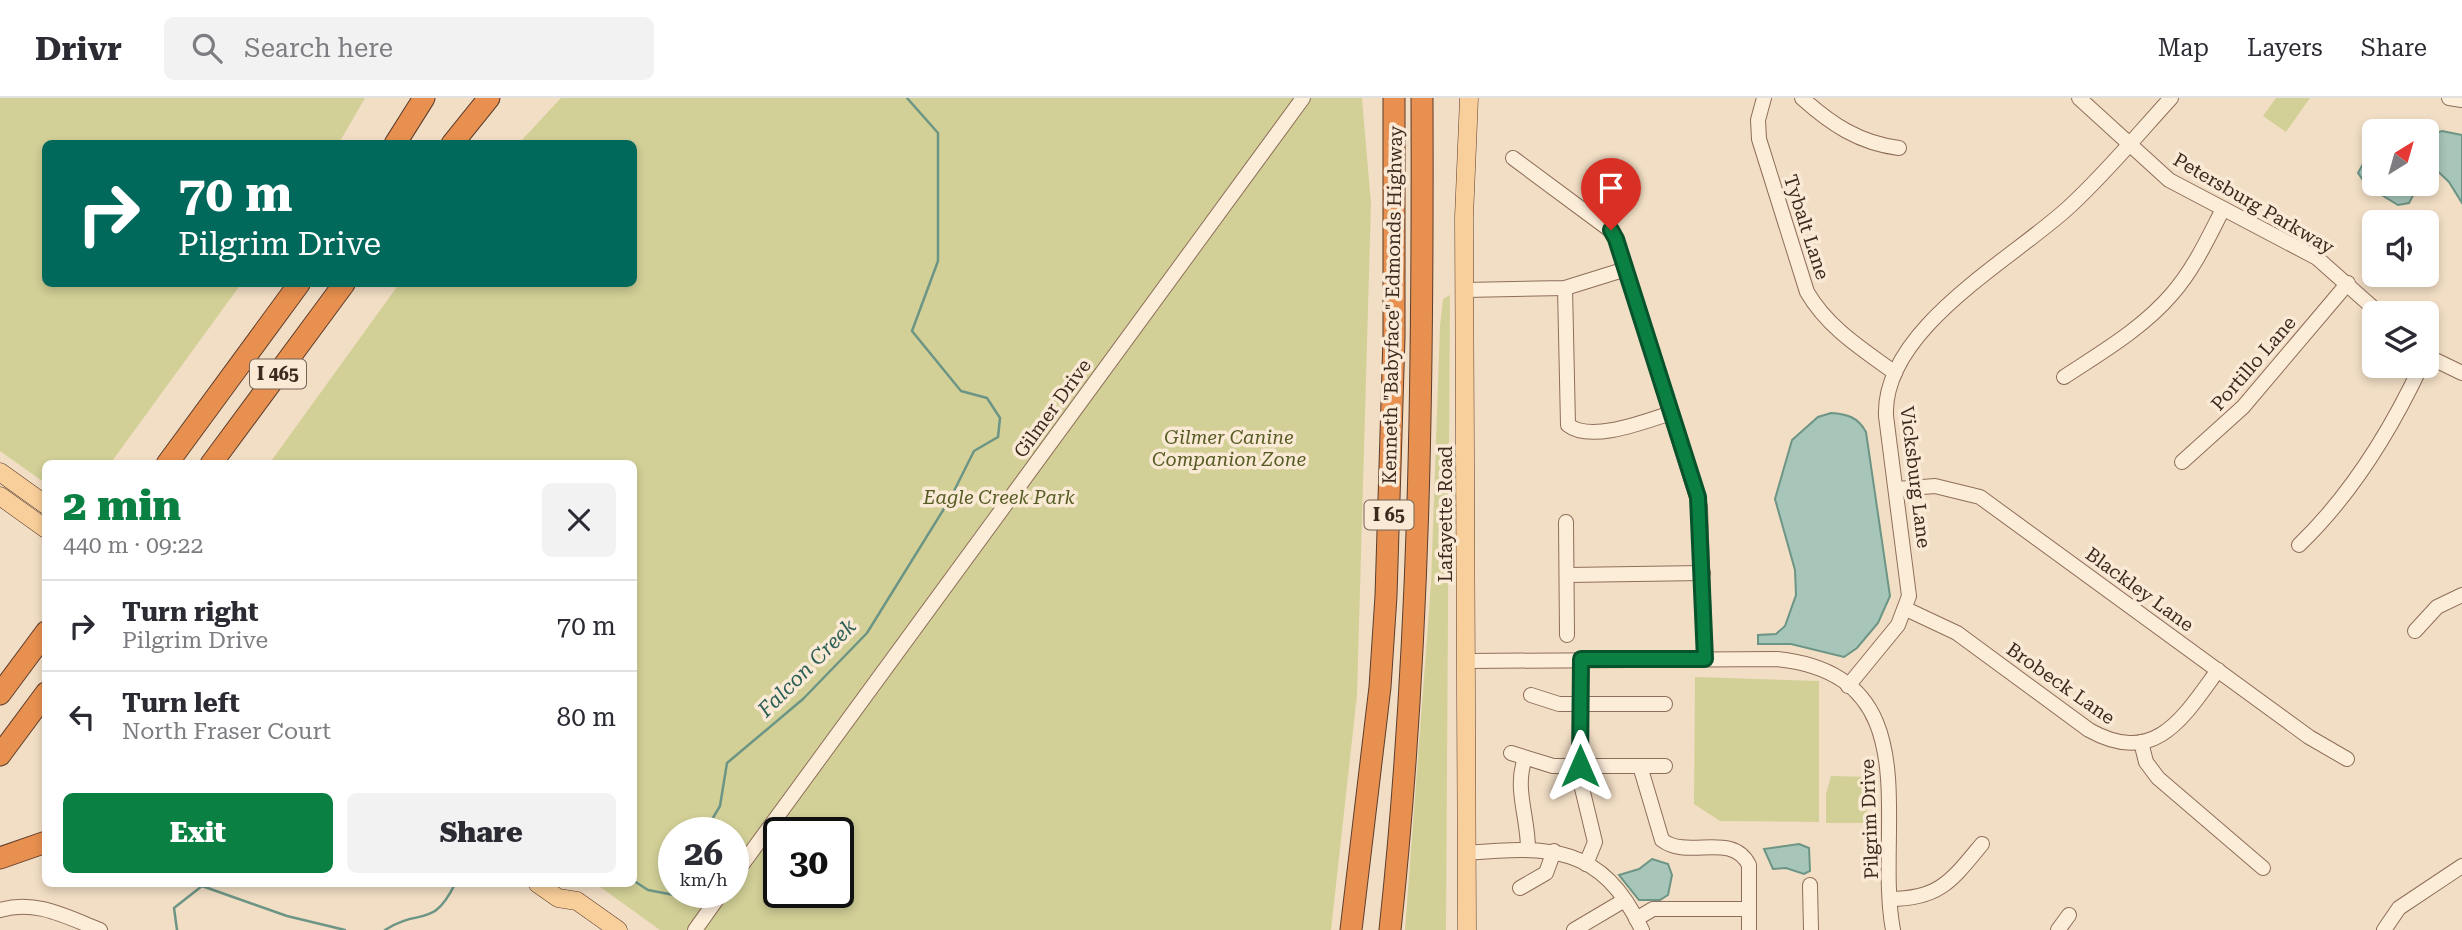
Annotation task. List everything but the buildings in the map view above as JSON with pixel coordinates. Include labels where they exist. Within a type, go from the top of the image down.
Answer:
[{"type":"highway","points":[[398,140],[424,98]]},
{"type":"highway","points":[[455,140],[489,98]]},
{"type":"highway","name":"Kenneth \"Babyface\" Edmonds Highway","points":[[1351,930],[1380,687],[1386,596],[1394,337],[1394,98]]},
{"type":"highway","name":"Kenneth \"Babyface\" Edmonds Highway","points":[[1390,930],[1403,806],[1420,471],[1422,98]]},
{"type":"highway","name":"I 465","points":[[170,460],[297,287]]},
{"type":"highway","name":"I 465","points":[[214,460],[342,287]]},
{"type":"highway","points":[[0,694],[42,637]]},
{"type":"highway","points":[[0,755],[42,698]]},
{"type":"highway","points":[[0,858],[42,843]]},
{"type":"main road","name":"Lafayette Road","points":[[1467,930],[1465,290],[1469,98]]},
{"type":"main road","points":[[0,472],[42,502]]},
{"type":"main road","points":[[0,496],[42,526]]},
{"type":"main road","points":[[542,887],[558,898],[577,901],[618,930]]},
{"type":"main road","points":[[570,887],[577,901]]},
{"type":"street","name":"Gilmer Drive","points":[[749,855],[1303,98]]},
{"type":"street","name":"Tybalt Lane","points":[[1764,98],[1758,120],[1759,139],[1807,292],[1819,312],[1836,330],[1895,373]]},
{"type":"street","points":[[1802,98],[1843,131],[1875,144],[1899,148]]},
{"type":"street","name":"Petersburg Parkway","points":[[2079,98],[2169,180],[2317,258],[2367,301]]},
{"type":"street","name":"Vicksburg Lane","points":[[1848,686],[1894,631],[1906,609],[1910,586],[1886,404],[1895,373],[1943,308],[2061,215],[2171,98]]},
{"type":"street","points":[[2450,98],[2462,100]]},
{"type":"street","points":[[1513,158],[1611,230],[1626,269],[1700,507],[1705,659]]},
{"type":"street","points":[[2064,377],[2138,327],[2165,302],[2192,267],[2223,209]]},
{"type":"street","points":[[1465,290],[1565,288],[1626,269]]},
{"type":"street","name":"Portillo Lane","points":[[2182,462],[2243,407],[2348,283]]},
{"type":"street","points":[[1565,288],[1566,419],[1569,426],[1577,430],[1611,431],[1671,413]]},
{"type":"street","points":[[2439,361],[2462,373]]},
{"type":"street","points":[[2298,545],[2322,521],[2382,444],[2415,378]]},
{"type":"street","name":"Blackley Lane","points":[[1897,489],[1935,486],[1980,497],[2309,737],[2347,759]]},
{"type":"street","points":[[1566,522],[1567,635]]},
{"type":"street","points":[[1567,575],[1703,573]]},
{"type":"street","points":[[2415,631],[2437,607],[2462,595]]},
{"type":"street","name":"Brobeck Lane","points":[[1906,609],[1957,633],[2089,730],[2111,741],[2141,742],[2159,737],[2174,727],[2218,670]]},
{"type":"street","points":[[1581,659],[1581,784],[1595,842],[1586,864]]},
{"type":"street","name":"Pilgrim Drive","points":[[1466,661],[1705,659],[1800,662],[1827,672],[1848,686],[1875,720],[1886,751],[1893,930]]},
{"type":"street","points":[[1531,695],[1554,703],[1581,705],[1665,704]]},
{"type":"street","points":[[2141,742],[2148,766],[2165,785],[2263,868]]},
{"type":"street","points":[[1528,849],[1528,830],[1518,789],[1518,756],[1545,765],[1665,766]]},
{"type":"street","points":[[1640,766],[1662,840],[1677,848],[1729,848],[1744,855],[1749,864],[1749,930]]},
{"type":"street","points":[[1890,899],[1919,897],[1942,888],[1982,844]]},
{"type":"street","points":[[1466,853],[1528,849],[1555,851],[1586,864],[1611,885],[1639,925],[1653,909],[1749,909]]},
{"type":"street","points":[[1520,888],[1546,873],[1555,851]]},
{"type":"street","points":[[2384,930],[2399,908],[2462,866]]},
{"type":"street","points":[[1810,885],[1811,930]]},
{"type":"street","points":[[1574,930],[1623,901]]},
{"type":"street","points":[[0,910],[30,906],[100,930]]},
{"type":"street","points":[[695,930],[711,908]]},
{"type":"street","points":[[2059,930],[2068,915]]},
{"type":"green space","points":[[0,98],[365,98],[341,140],[42,140],[42,287],[239,287],[113,460],[42,460],[42,481],[0,451]]},
{"type":"green space","name":"Eagle Creek Park","points":[[561,98],[1362,98],[1371,204],[1357,695],[1331,930],[660,930],[600,887],[637,887],[637,460],[272,460],[397,287],[637,287],[637,140],[522,140]]},
{"type":"green space","points":[[2276,98],[2310,98],[2286,132],[2263,116]]},
{"type":"green space","points":[[1450,295],[1446,930],[1405,930],[1431,584],[1440,326],[1443,299]]},
{"type":"green space","points":[[1695,677],[1819,681],[1819,822],[1720,821],[1694,804]]},
{"type":"green space","points":[[1831,776],[1869,777],[1866,823],[1826,823],[1826,794]]},
{"type":"shaded area","points":[[2440,132],[2462,135],[2462,203],[2440,173]]},
{"type":"shaded area","points":[[2383,196],[2413,196],[2409,203],[2398,205]]},
{"type":"shaded area","points":[[1831,413],[1851,417],[1866,432],[1890,596],[1878,623],[1857,648],[1844,657],[1791,644],[1758,644],[1758,635],[1776,634],[1785,626],[1796,595],[1795,570],[1775,499],[1792,440],[1818,417]]},
{"type":"shaded area","points":[[1799,844],[1809,848],[1810,871],[1804,874],[1786,868],[1773,869],[1764,849]]},
{"type":"shaded area","points":[[1652,859],[1668,864],[1672,875],[1668,895],[1660,900],[1639,900],[1619,875],[1639,869]]},
{"type":"waterway","name":"Falcon Creek","points":[[713,817],[720,806],[727,763],[803,699],[867,633],[950,499],[974,451],[998,437],[1000,418],[987,398],[961,391],[912,331],[938,261],[938,133],[907,98]]},
{"type":"waterway","name":"Falcon Creek","points":[[637,883],[648,890],[658,892]]},
{"type":"waterway","name":"Falcon Creek","points":[[177,930],[174,908],[201,887]]},
{"type":"waterway","name":"Falcon Creek","points":[[205,887],[287,916],[345,930]]},
{"type":"waterway","name":"Falcon Creek","points":[[385,930],[397,923],[432,913],[447,898],[453,887]]},
{"type":"route","points":[[1580,766],[1581,659],[1705,659],[1702,521],[1698,497],[1611,230]]},
{"type":"park label","name":"Gilmer Canine Companion Zone","points":[[1229,448]]}]
